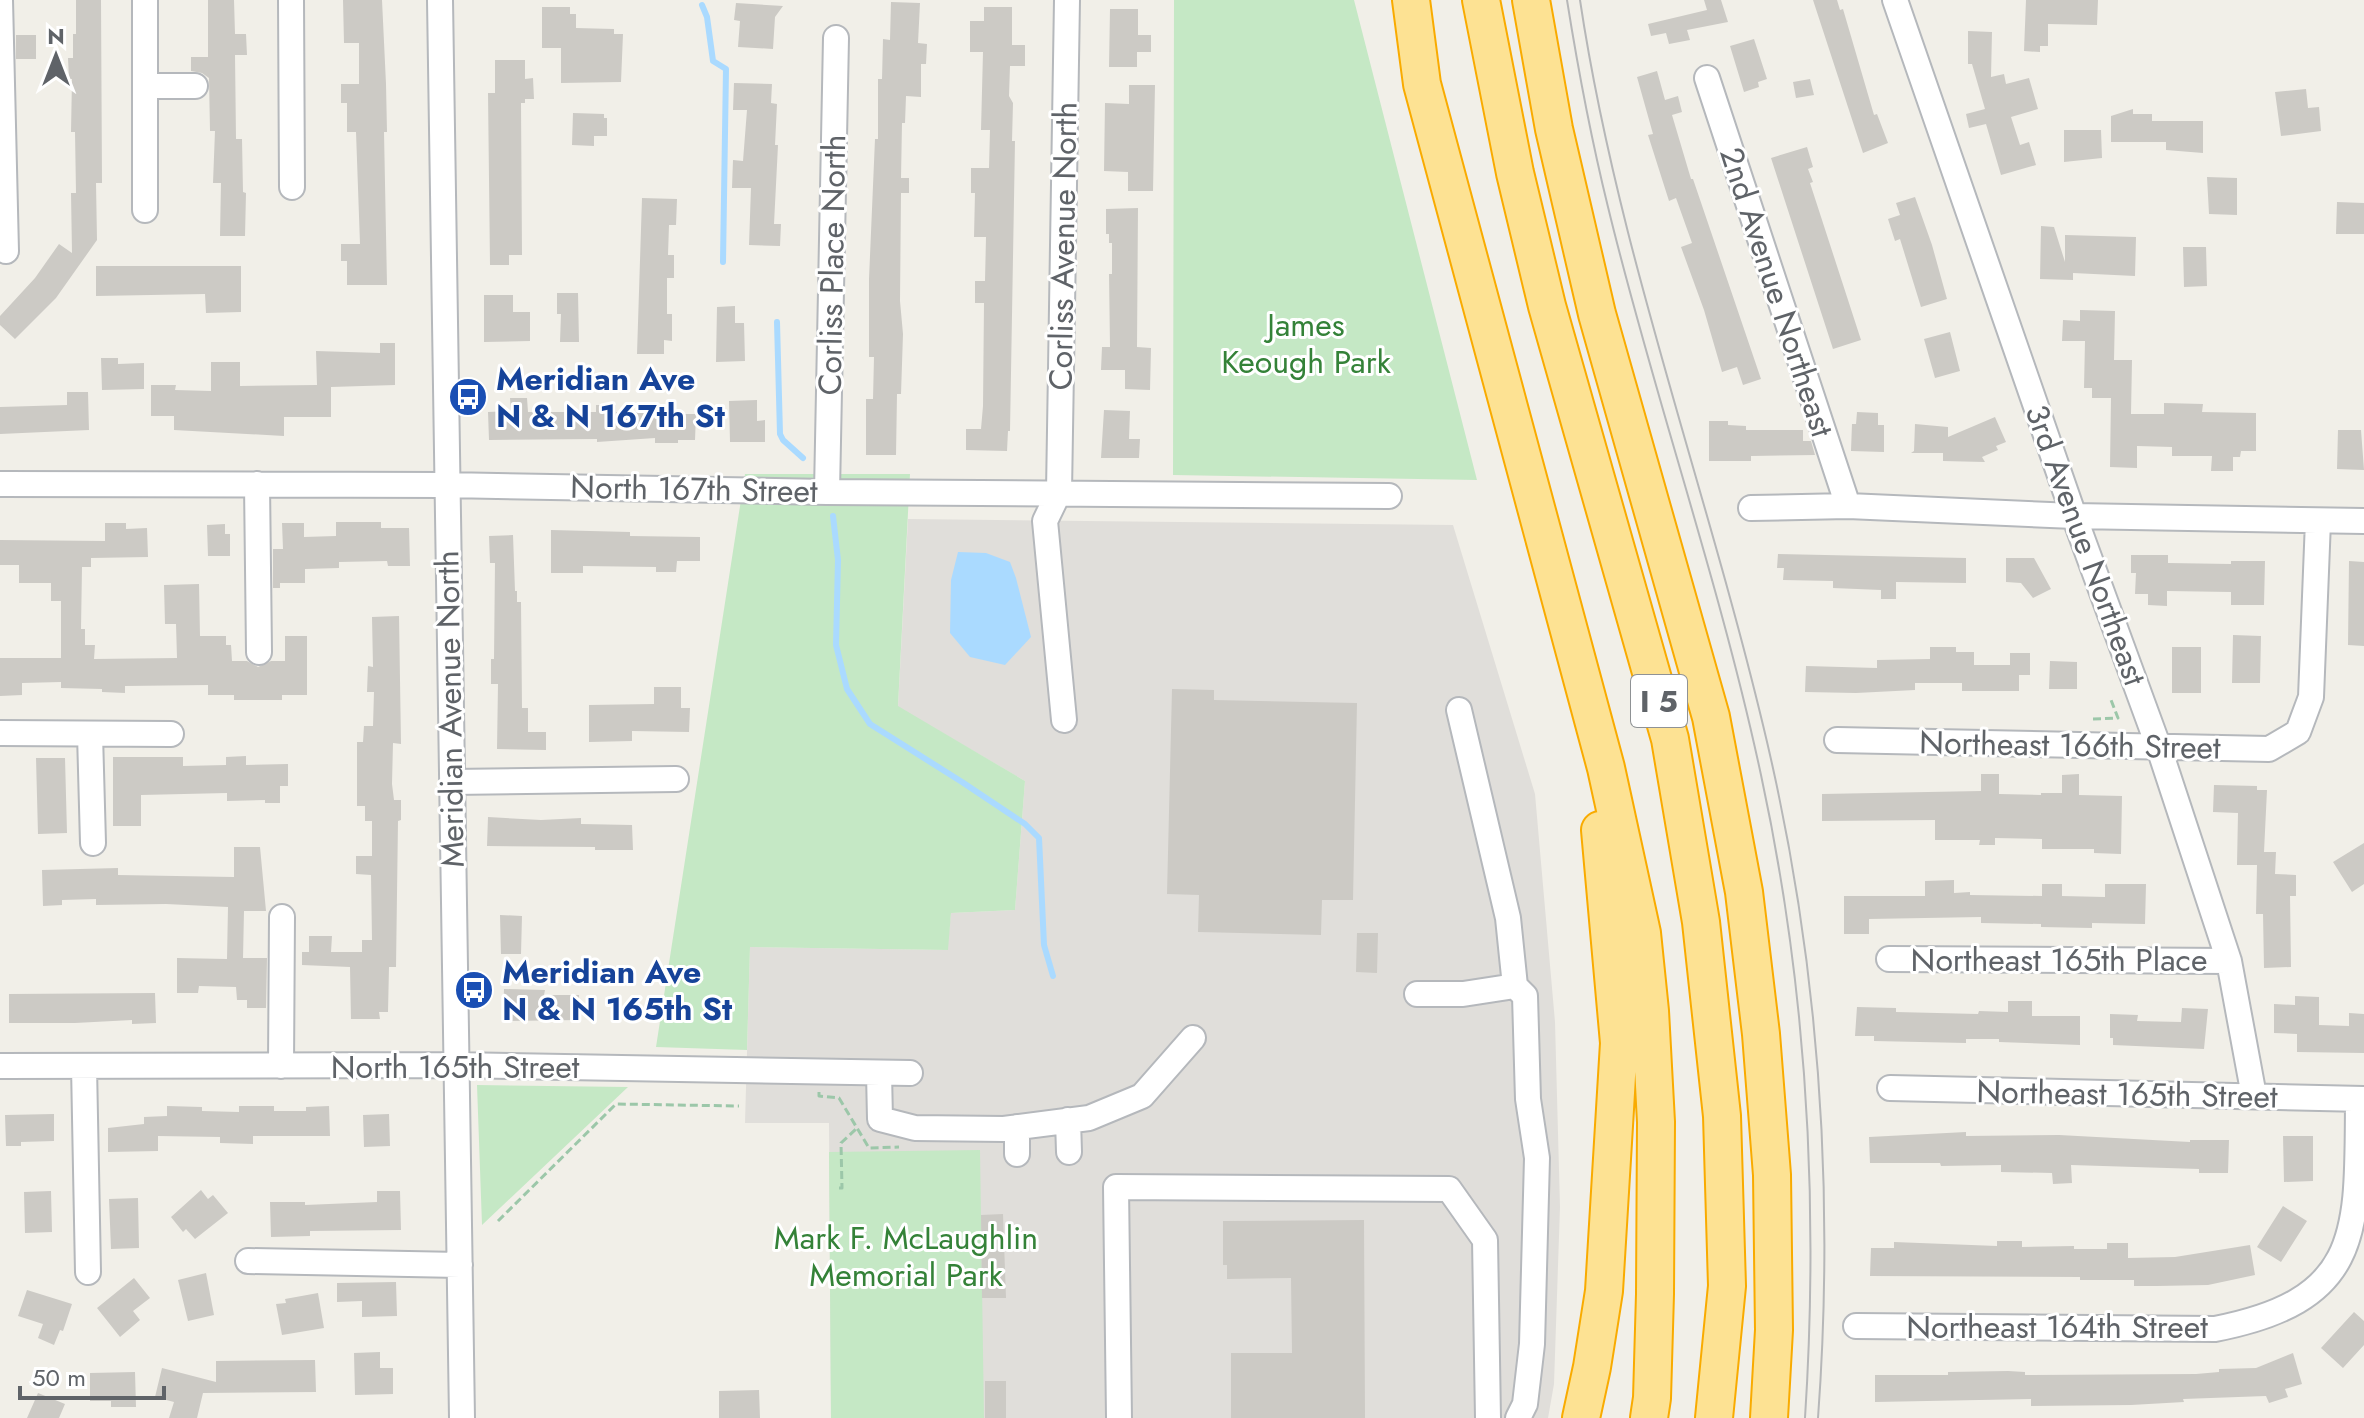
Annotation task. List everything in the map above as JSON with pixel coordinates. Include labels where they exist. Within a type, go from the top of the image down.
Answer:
[{"type":"highway","name":"I 5","points":[[1411,0],[1422,84],[1606,768],[1642,933],[1650,1011],[1656,1138],[1653,1383],[1649,1418]]},
{"type":"highway","name":"I 5","points":[[1481,0],[1515,173],[1547,306],[1670,739],[1701,922],[1722,1116],[1727,1271],[1714,1418]]},
{"type":"highway","points":[[1531,0],[1554,129],[1597,314],[1711,717],[1744,892],[1761,1034],[1772,1175],[1774,1330],[1769,1418]]},
{"type":"highway","points":[[1581,1418],[1604,1291],[1619,1043],[1600,830],[1606,768]]},
{"type":"street","points":[[0,0],[6,251]]},
{"type":"street","points":[[145,0],[145,210]]},
{"type":"street","points":[[291,0],[292,187]]},
{"type":"street","name":"Meridian Avenue North","points":[[440,0],[462,1418]]},
{"type":"street","name":"Corliss Avenue North","points":[[1064,720],[1045,521],[1071,492],[1067,0]]},
{"type":"street","name":"3rd Avenue Northeast","points":[[1895,0],[2074,516],[2159,748],[2229,961],[2254,1096]]},
{"type":"street","name":"Corliss Place North","points":[[827,492],[836,38]]},
{"type":"street","name":"2nd Avenue Northeast","points":[[1707,78],[1848,506]]},
{"type":"street","points":[[145,86],[195,86]]},
{"type":"street","name":"North 167th Street","points":[[0,484],[446,485],[827,492],[1389,496]]},
{"type":"street","points":[[257,484],[259,652]]},
{"type":"street","points":[[1751,508],[1848,506],[2074,516],[2364,521]]},
{"type":"street","name":"Northeast 166th Street","points":[[1837,740],[2269,749],[2298,732],[2311,697],[2318,521]]},
{"type":"street","points":[[1459,710],[1508,918],[1515,986],[1525,996],[1528,1099],[1537,1158],[1532,1344],[1525,1404],[1518,1418]]},
{"type":"street","points":[[0,733],[171,734]]},
{"type":"street","points":[[90,734],[93,843]]},
{"type":"street","points":[[452,782],[676,779]]},
{"type":"street","points":[[281,1066],[282,917]]},
{"type":"street","name":"Northeast 165th Place","points":[[1889,959],[2229,961]]},
{"type":"street","points":[[1417,994],[1463,994],[1515,986]]},
{"type":"street","points":[[879,1073],[880,1119],[915,1128],[1017,1127],[1089,1118],[1142,1096],[1193,1038]]},
{"type":"street","name":"North 165th Street","points":[[0,1066],[456,1065],[910,1073]]},
{"type":"street","points":[[84,1066],[88,1272]]},
{"type":"street","name":"Northeast 165th Street","points":[[1890,1088],[2361,1099]]},
{"type":"street","name":"Northeast 164th Street","points":[[1856,1326],[2215,1329],[2256,1321],[2281,1312],[2321,1286],[2344,1256],[2352,1234],[2357,1204],[2361,1099]]},
{"type":"street","points":[[1068,1120],[1069,1152]]},
{"type":"street","points":[[1017,1127],[1017,1154]]},
{"type":"street","points":[[1119,1418],[1116,1187],[1449,1189],[1485,1240],[1488,1418]]},
{"type":"street","points":[[248,1261],[460,1265]]},
{"type":"path","points":[[2093,719],[2118,718],[2111,700]]},
{"type":"path","points":[[498,1221],[616,1104],[739,1106]]},
{"type":"path","points":[[839,1188],[842,1188],[841,1143],[857,1128]]},
{"type":"shaded area","points":[[908,519],[1453,525],[1535,794],[1555,1022],[1560,1207],[1554,1384],[1548,1418],[831,1418],[829,1123],[745,1123],[750,947],[947,950],[951,913],[1015,910],[1025,781],[898,707]]},
{"type":"green space","name":"James Keough Park","points":[[1174,0],[1354,0],[1477,480],[1173,475]]},
{"type":"green space","points":[[745,474],[910,474],[898,706],[1025,781],[1015,910],[951,913],[948,950],[750,947],[747,1050],[656,1047]]},
{"type":"green space","points":[[477,1085],[628,1087],[482,1225]]},
{"type":"green space","name":"Mark F. McLaughlin Memorial Park","points":[[980,1150],[984,1418],[831,1418],[829,1152]]},
{"type":"water","points":[[958,552],[986,553],[1010,562],[1031,637],[1005,665],[970,657],[950,633],[951,580]]},
{"type":"building","points":[[76,0],[101,0],[102,183],[96,183],[97,240],[56,298],[15,339],[0,325],[0,316],[35,278],[59,244],[72,253],[71,193],[76,193],[75,132],[71,132],[72,79],[69,79],[68,58],[73,58]]},
{"type":"building","points":[[208,0],[234,0],[235,34],[246,34],[247,55],[235,55],[236,139],[242,139],[245,236],[220,236],[221,183],[213,183],[215,131],[210,131],[209,78],[191,71],[191,57],[208,57]]},
{"type":"building","points":[[343,0],[382,0],[387,132],[384,132],[387,285],[347,285],[347,261],[341,261],[341,244],[360,244],[356,132],[347,132],[347,103],[341,103],[341,84],[359,84],[359,43],[344,43]]},
{"type":"building","points":[[1704,0],[1721,0],[1728,22],[1687,30],[1690,40],[1669,44],[1666,33],[1651,36],[1648,24],[1707,10]]},
{"type":"building","points":[[1813,0],[1837,0],[1840,10],[1843,9],[1874,115],[1877,114],[1888,143],[1863,153]]},
{"type":"building","points":[[2026,0],[2098,0],[2097,25],[2048,24],[2048,46],[2040,46],[2040,52],[2024,51]]},
{"type":"building","points":[[891,2],[920,3],[918,43],[927,44],[926,64],[921,64],[921,97],[906,96],[905,123],[902,123],[901,178],[909,178],[909,193],[901,193],[900,301],[903,334],[901,394],[897,394],[896,455],[866,455],[866,399],[873,399],[874,357],[869,357],[869,279],[875,139],[878,139],[878,79],[882,79],[883,39],[890,40]]},
{"type":"building","points":[[736,3],[783,6],[775,17],[773,49],[738,47],[740,21],[734,20]]},
{"type":"building","points":[[542,7],[570,7],[570,14],[576,14],[576,28],[614,29],[614,34],[623,34],[621,82],[561,83],[561,48],[542,48]]},
{"type":"building","points":[[984,7],[1012,7],[1012,45],[1025,45],[1025,66],[1010,66],[1012,141],[1015,141],[1010,431],[1007,451],[966,450],[966,429],[981,429],[983,406],[984,303],[975,303],[975,281],[985,281],[986,237],[974,237],[975,193],[971,193],[971,168],[989,168],[990,130],[981,130],[983,52],[970,52],[970,21],[984,21]]},
{"type":"building","points":[[1110,9],[1138,9],[1138,35],[1151,35],[1151,52],[1137,52],[1137,67],[1109,67]]},
{"type":"building","points":[[1968,31],[1992,32],[1991,77],[2004,74],[2006,84],[2029,78],[2038,109],[2011,117],[2020,145],[2029,142],[2036,165],[2001,175],[1986,124],[1969,128],[1966,114],[1985,109],[1972,64],[1968,64]]},
{"type":"building","points":[[16,35],[36,35],[36,59],[16,59]]},
{"type":"building","points":[[1754,39],[1767,79],[1758,82],[1759,87],[1744,92],[1730,46]]},
{"type":"building","points":[[495,60],[525,60],[525,79],[533,78],[534,99],[525,99],[525,103],[521,103],[522,255],[509,255],[509,265],[490,265],[488,93],[495,93]]},
{"type":"building","points":[[1657,71],[1665,100],[1678,96],[1682,112],[1672,115],[1691,179],[1761,379],[1743,385],[1737,367],[1722,372],[1681,247],[1692,243],[1676,198],[1669,201],[1648,135],[1653,134],[1637,77]]},
{"type":"building","points":[[1810,79],[1814,95],[1796,98],[1793,82]]},
{"type":"building","points":[[734,83],[772,84],[771,103],[777,104],[775,145],[778,145],[774,224],[781,224],[780,246],[749,245],[751,188],[732,188],[733,160],[743,161],[747,110],[733,110]]},
{"type":"building","points":[[1129,85],[1155,85],[1153,191],[1128,191],[1128,172],[1104,171],[1105,103],[1129,104]]},
{"type":"building","points":[[2306,89],[2308,108],[2319,107],[2321,131],[2281,136],[2275,92]]},
{"type":"building","points":[[2133,109],[2133,114],[2152,114],[2152,121],[2203,121],[2203,153],[2166,150],[2166,142],[2111,142],[2111,116]]},
{"type":"building","points":[[573,113],[604,114],[607,118],[607,136],[594,136],[594,146],[572,145]]},
{"type":"building","points":[[2064,130],[2101,130],[2102,158],[2064,162]]},
{"type":"building","points":[[1807,147],[1813,167],[1808,169],[1813,182],[1810,183],[1861,340],[1833,349],[1771,158]]},
{"type":"building","points":[[2207,177],[2237,178],[2237,215],[2209,214]]},
{"type":"building","points":[[1915,197],[1947,299],[1921,307],[1900,239],[1895,241],[1888,219],[1900,215],[1896,203]]},
{"type":"building","points":[[642,198],[677,199],[676,225],[669,225],[668,255],[674,255],[674,278],[667,278],[667,314],[672,314],[672,341],[664,340],[664,354],[637,354]]},
{"type":"building","points":[[2337,202],[2364,203],[2364,234],[2336,234]]},
{"type":"building","points":[[1138,208],[1137,347],[1151,348],[1150,390],[1125,389],[1125,370],[1101,370],[1102,347],[1110,347],[1109,274],[1112,274],[1112,243],[1109,243],[1109,234],[1106,234],[1106,209]]},
{"type":"building","points":[[2041,226],[2054,227],[2065,262],[2065,235],[2136,237],[2135,276],[2073,273],[2073,280],[2040,279]]},
{"type":"building","points":[[2183,247],[2206,247],[2207,286],[2184,287]]},
{"type":"building","points":[[96,266],[241,266],[241,312],[206,313],[205,294],[96,296]]},
{"type":"building","points":[[557,293],[578,293],[579,342],[560,342],[561,314],[557,314]]},
{"type":"building","points":[[484,295],[513,295],[513,312],[530,312],[530,341],[484,342]]},
{"type":"building","points":[[735,306],[735,323],[744,323],[745,361],[716,362],[717,307]]},
{"type":"building","points":[[2080,310],[2115,311],[2114,360],[2132,360],[2131,414],[2164,414],[2164,403],[2203,404],[2202,412],[2256,413],[2256,451],[2241,451],[2240,457],[2233,457],[2233,471],[2211,471],[2212,456],[2172,456],[2172,447],[2137,446],[2137,468],[2110,467],[2111,398],[2092,398],[2092,388],[2084,388],[2085,341],[2062,341],[2063,320],[2080,321]]},
{"type":"building","points":[[1950,332],[1960,371],[1935,378],[1924,339]]},
{"type":"building","points":[[380,343],[395,343],[395,385],[331,387],[331,417],[284,417],[284,436],[174,430],[174,416],[151,416],[151,385],[176,385],[175,390],[211,391],[211,362],[240,362],[240,386],[317,385],[316,351],[380,353]]},
{"type":"building","points":[[101,358],[118,358],[118,364],[144,363],[144,389],[102,390]]},
{"type":"building","points":[[67,392],[88,392],[89,430],[0,434],[0,407],[67,405]]},
{"type":"building","points":[[510,398],[527,398],[528,412],[596,412],[596,405],[616,405],[616,412],[655,412],[655,408],[670,408],[670,414],[696,414],[695,440],[655,443],[655,438],[597,442],[597,439],[489,440],[488,412],[511,411]]},
{"type":"building","points":[[757,400],[757,421],[765,420],[765,442],[730,442],[729,401]]},
{"type":"building","points":[[1104,410],[1130,411],[1129,439],[1140,439],[1139,458],[1101,458]]},
{"type":"building","points":[[1857,412],[1878,413],[1878,425],[1884,425],[1884,452],[1851,451],[1852,424],[1856,424]]},
{"type":"building","points":[[1995,417],[2006,442],[1996,446],[1998,450],[1982,457],[1985,462],[1943,461],[1943,453],[1911,453],[1914,451],[1915,424],[1948,427],[1948,437]]},
{"type":"building","points":[[1709,421],[1728,421],[1728,425],[1746,426],[1746,430],[1803,430],[1803,441],[1811,441],[1815,455],[1751,456],[1751,461],[1709,461]]},
{"type":"building","points":[[2338,430],[2361,430],[2364,470],[2337,469]]},
{"type":"building","points":[[336,522],[381,522],[381,528],[409,528],[410,566],[388,566],[387,561],[339,562],[339,568],[305,569],[305,583],[280,583],[280,588],[273,588],[273,549],[283,549],[282,523],[304,523],[304,537],[336,536]]},
{"type":"building","points":[[105,523],[126,523],[126,529],[147,528],[148,557],[91,558],[91,567],[82,567],[81,629],[85,629],[85,645],[95,645],[94,659],[177,658],[176,624],[165,624],[164,585],[199,584],[200,636],[226,636],[226,645],[231,645],[232,661],[247,661],[258,667],[271,661],[285,661],[285,636],[307,636],[307,695],[282,695],[282,700],[234,700],[234,695],[208,695],[208,685],[125,686],[125,693],[61,688],[61,682],[22,683],[22,695],[0,696],[0,658],[61,658],[61,601],[51,601],[51,583],[19,583],[19,565],[0,565],[0,540],[105,541]]},
{"type":"building","points":[[225,524],[225,534],[230,534],[230,556],[208,556],[207,525]]},
{"type":"building","points":[[551,530],[700,537],[700,561],[677,561],[676,572],[656,572],[656,567],[583,566],[583,573],[551,573]]},
{"type":"building","points":[[513,535],[515,591],[517,602],[521,602],[522,708],[528,708],[528,732],[546,732],[546,750],[497,749],[498,684],[491,684],[495,563],[490,563],[489,536]]},
{"type":"building","points":[[1778,554],[1966,558],[1966,583],[1896,582],[1896,599],[1881,599],[1881,590],[1833,588],[1833,581],[1783,580],[1784,568],[1777,568]]},
{"type":"building","points":[[2131,555],[2168,555],[2168,563],[2265,561],[2264,605],[2231,605],[2231,592],[2167,591],[2167,606],[2148,605],[2148,594],[2135,594],[2136,573],[2131,573]]},
{"type":"building","points":[[2006,558],[2034,558],[2051,589],[2033,598],[2021,583],[2006,582]]},
{"type":"building","points":[[2349,561],[2364,562],[2364,646],[2348,645]]},
{"type":"building","points":[[399,616],[401,744],[393,743],[392,784],[394,800],[401,800],[396,967],[389,967],[388,1012],[379,1012],[380,1019],[351,1019],[350,967],[302,965],[302,952],[309,952],[309,936],[332,936],[331,952],[362,952],[362,940],[372,940],[371,875],[356,874],[356,856],[372,856],[372,821],[365,821],[365,806],[357,806],[357,742],[363,742],[364,726],[373,726],[374,692],[367,692],[368,666],[373,667],[372,617]]},
{"type":"building","points":[[2233,635],[2261,636],[2260,683],[2232,683]]},
{"type":"building","points":[[1930,647],[1956,647],[1956,652],[1974,652],[1974,665],[2010,665],[2010,653],[2030,653],[2030,675],[2019,675],[2019,691],[1962,691],[1962,683],[1915,683],[1915,690],[1805,692],[1806,666],[1877,668],[1877,660],[1930,659]]},
{"type":"building","points":[[2172,647],[2201,647],[2201,693],[2172,693]]},
{"type":"building","points":[[2050,661],[2077,662],[2077,689],[2049,689]]},
{"type":"building","points":[[654,687],[681,687],[681,708],[690,708],[689,732],[632,731],[632,741],[589,742],[589,705],[654,704]]},
{"type":"building","points":[[1172,689],[1214,690],[1214,700],[1357,703],[1353,900],[1322,900],[1321,935],[1198,932],[1199,895],[1167,894]]},
{"type":"building","points":[[246,756],[246,765],[288,764],[288,786],[280,786],[280,803],[265,803],[265,800],[227,801],[227,793],[141,795],[141,826],[113,826],[113,757],[183,757],[183,766],[226,765],[226,757]]},
{"type":"building","points":[[36,758],[65,758],[67,833],[38,834]]},
{"type":"building","points":[[1981,774],[1999,774],[1999,794],[2062,793],[2062,775],[2079,774],[2079,795],[2122,796],[2121,854],[2094,853],[2094,849],[2042,849],[2042,839],[1995,838],[1995,845],[1979,845],[1980,840],[1935,840],[1935,820],[1822,821],[1822,794],[1981,791]]},
{"type":"building","points":[[2214,785],[2257,786],[2257,790],[2267,790],[2264,852],[2276,852],[2275,874],[2296,875],[2296,896],[2290,896],[2291,967],[2264,968],[2263,914],[2256,914],[2257,865],[2237,865],[2238,813],[2213,812]]},
{"type":"building","points":[[488,817],[541,820],[581,818],[581,824],[632,825],[633,850],[487,846]]},
{"type":"building","points":[[2364,843],[2364,884],[2352,892],[2333,862]]},
{"type":"building","points":[[234,847],[260,847],[266,911],[244,911],[243,958],[267,958],[266,1008],[247,1008],[247,1000],[237,1000],[236,987],[199,986],[198,993],[177,993],[177,958],[227,959],[228,907],[96,905],[96,899],[62,900],[62,905],[43,906],[42,870],[118,868],[118,875],[234,877]]},
{"type":"building","points":[[1954,880],[1954,893],[1970,892],[1970,895],[2042,896],[2042,884],[2062,884],[2062,896],[2105,897],[2105,884],[2146,884],[2145,924],[2092,923],[2092,928],[1981,923],[1981,917],[1869,919],[1869,934],[1844,934],[1844,896],[1925,896],[1925,881]]},
{"type":"building","points":[[500,915],[522,916],[521,954],[501,954]]},
{"type":"building","points":[[1357,933],[1378,933],[1377,973],[1356,972]]},
{"type":"building","points":[[504,989],[545,990],[544,995],[579,995],[578,1020],[503,1021]]},
{"type":"building","points":[[155,993],[156,1023],[132,1024],[132,1020],[9,1023],[9,994]]},
{"type":"building","points":[[2295,996],[2319,997],[2319,1025],[2349,1026],[2349,1013],[2364,1014],[2364,1053],[2297,1052],[2297,1034],[2274,1033],[2274,1004],[2295,1005]]},
{"type":"building","points":[[2008,1001],[2032,1001],[2032,1016],[2080,1016],[2080,1045],[1999,1042],[1999,1039],[1966,1039],[1966,1043],[1874,1041],[1874,1036],[1855,1036],[1857,1007],[1896,1008],[1896,1012],[1978,1014],[1979,1011],[2008,1012]]},
{"type":"building","points":[[2182,1008],[2208,1009],[2204,1049],[2113,1045],[2110,1014],[2138,1015],[2137,1021],[2181,1022]]},
{"type":"building","points":[[167,1106],[239,1112],[239,1106],[274,1106],[274,1111],[306,1111],[306,1107],[329,1106],[330,1136],[253,1136],[253,1144],[220,1143],[220,1137],[158,1136],[158,1151],[108,1152],[108,1128],[144,1124],[144,1117],[167,1116]]},
{"type":"building","points":[[54,1114],[54,1141],[21,1142],[21,1146],[6,1146],[5,1115]]},
{"type":"building","points":[[389,1114],[390,1146],[364,1147],[363,1115]]},
{"type":"building","points":[[1966,1132],[1966,1136],[2059,1135],[2190,1142],[2229,1140],[2228,1173],[2199,1173],[2199,1169],[2071,1165],[2072,1183],[2053,1184],[2052,1173],[2001,1172],[2001,1165],[1870,1163],[1869,1137]]},
{"type":"building","points":[[2283,1136],[2313,1136],[2313,1181],[2284,1182]]},
{"type":"building","points":[[201,1190],[208,1199],[213,1195],[228,1213],[195,1239],[186,1229],[183,1232],[171,1217]]},
{"type":"building","points":[[51,1191],[52,1232],[25,1233],[24,1192]]},
{"type":"building","points":[[377,1191],[400,1191],[401,1230],[310,1231],[310,1236],[271,1237],[270,1202],[305,1202],[305,1205],[377,1202]]},
{"type":"building","points":[[138,1198],[139,1248],[111,1249],[109,1199]]},
{"type":"building","points":[[2283,1206],[2307,1221],[2281,1262],[2257,1247]]},
{"type":"building","points":[[1003,1214],[1006,1298],[982,1298],[981,1215]]},
{"type":"building","points":[[1364,1220],[1365,1418],[1231,1418],[1231,1353],[1292,1353],[1291,1278],[1227,1279],[1227,1265],[1223,1265],[1223,1221]]},
{"type":"building","points":[[1997,1241],[2022,1241],[2022,1247],[2074,1246],[2074,1249],[2107,1249],[2107,1243],[2128,1243],[2128,1258],[2175,1257],[2250,1245],[2255,1275],[2208,1285],[2157,1286],[2134,1286],[2134,1280],[2080,1280],[2080,1277],[1870,1276],[1871,1248],[1894,1248],[1894,1242],[1997,1246]]},
{"type":"building","points":[[206,1273],[214,1315],[188,1321],[178,1280]]},
{"type":"building","points":[[134,1278],[150,1298],[133,1311],[140,1320],[120,1337],[97,1308]]},
{"type":"building","points":[[396,1282],[397,1316],[362,1317],[362,1301],[337,1302],[337,1283]]},
{"type":"building","points":[[27,1290],[72,1304],[63,1331],[60,1330],[54,1345],[38,1338],[43,1324],[18,1316]]},
{"type":"building","points":[[318,1293],[324,1328],[282,1335],[276,1304],[286,1303],[285,1299]]},
{"type":"building","points":[[2354,1312],[2364,1321],[2364,1345],[2343,1368],[2321,1348]]},
{"type":"building","points":[[380,1352],[380,1368],[393,1368],[393,1394],[355,1395],[354,1353]]},
{"type":"building","points":[[2293,1353],[2302,1384],[2285,1389],[2288,1397],[2269,1403],[2266,1396],[2183,1399],[2184,1402],[2131,1405],[2031,1406],[2031,1399],[1875,1402],[1875,1375],[2008,1371],[2025,1372],[2025,1375],[2196,1374],[2219,1372],[2219,1369],[2256,1368]]},
{"type":"building","points":[[315,1360],[316,1392],[203,1393],[197,1418],[169,1418],[174,1402],[155,1397],[162,1368],[216,1382],[216,1361]]},
{"type":"building","points":[[135,1372],[136,1407],[111,1407],[111,1401],[90,1401],[90,1373]]},
{"type":"building","points":[[985,1381],[1006,1381],[1006,1418],[985,1418]]},
{"type":"building","points":[[759,1390],[760,1418],[719,1418],[719,1391]]},
{"type":"building","points":[[38,1393],[65,1404],[59,1418],[27,1418]]},
{"type":"waterway","points":[[702,5],[707,17],[713,61],[726,69],[723,262]]},
{"type":"waterway","points":[[777,322],[780,434],[803,458]]},
{"type":"waterway","points":[[833,516],[838,560],[836,645],[847,689],[870,724],[1025,824],[1039,838],[1044,945],[1053,976]]},
{"type":"tram line","points":[[1567,0],[1585,104],[1608,207],[1745,703],[1777,855],[1799,1015],[1806,1095],[1810,1256],[1805,1418]]},
{"type":"tram line","points":[[1580,0],[1616,183],[1740,634],[1782,810],[1797,896],[1818,1070],[1823,1157],[1823,1331],[1818,1418]]},
{"type":"place","name":"Meridian Ave N & N 167th St","points":[[468,397]]},
{"type":"place","name":"Meridian Ave N & N 165th St","points":[[474,990]]}]
